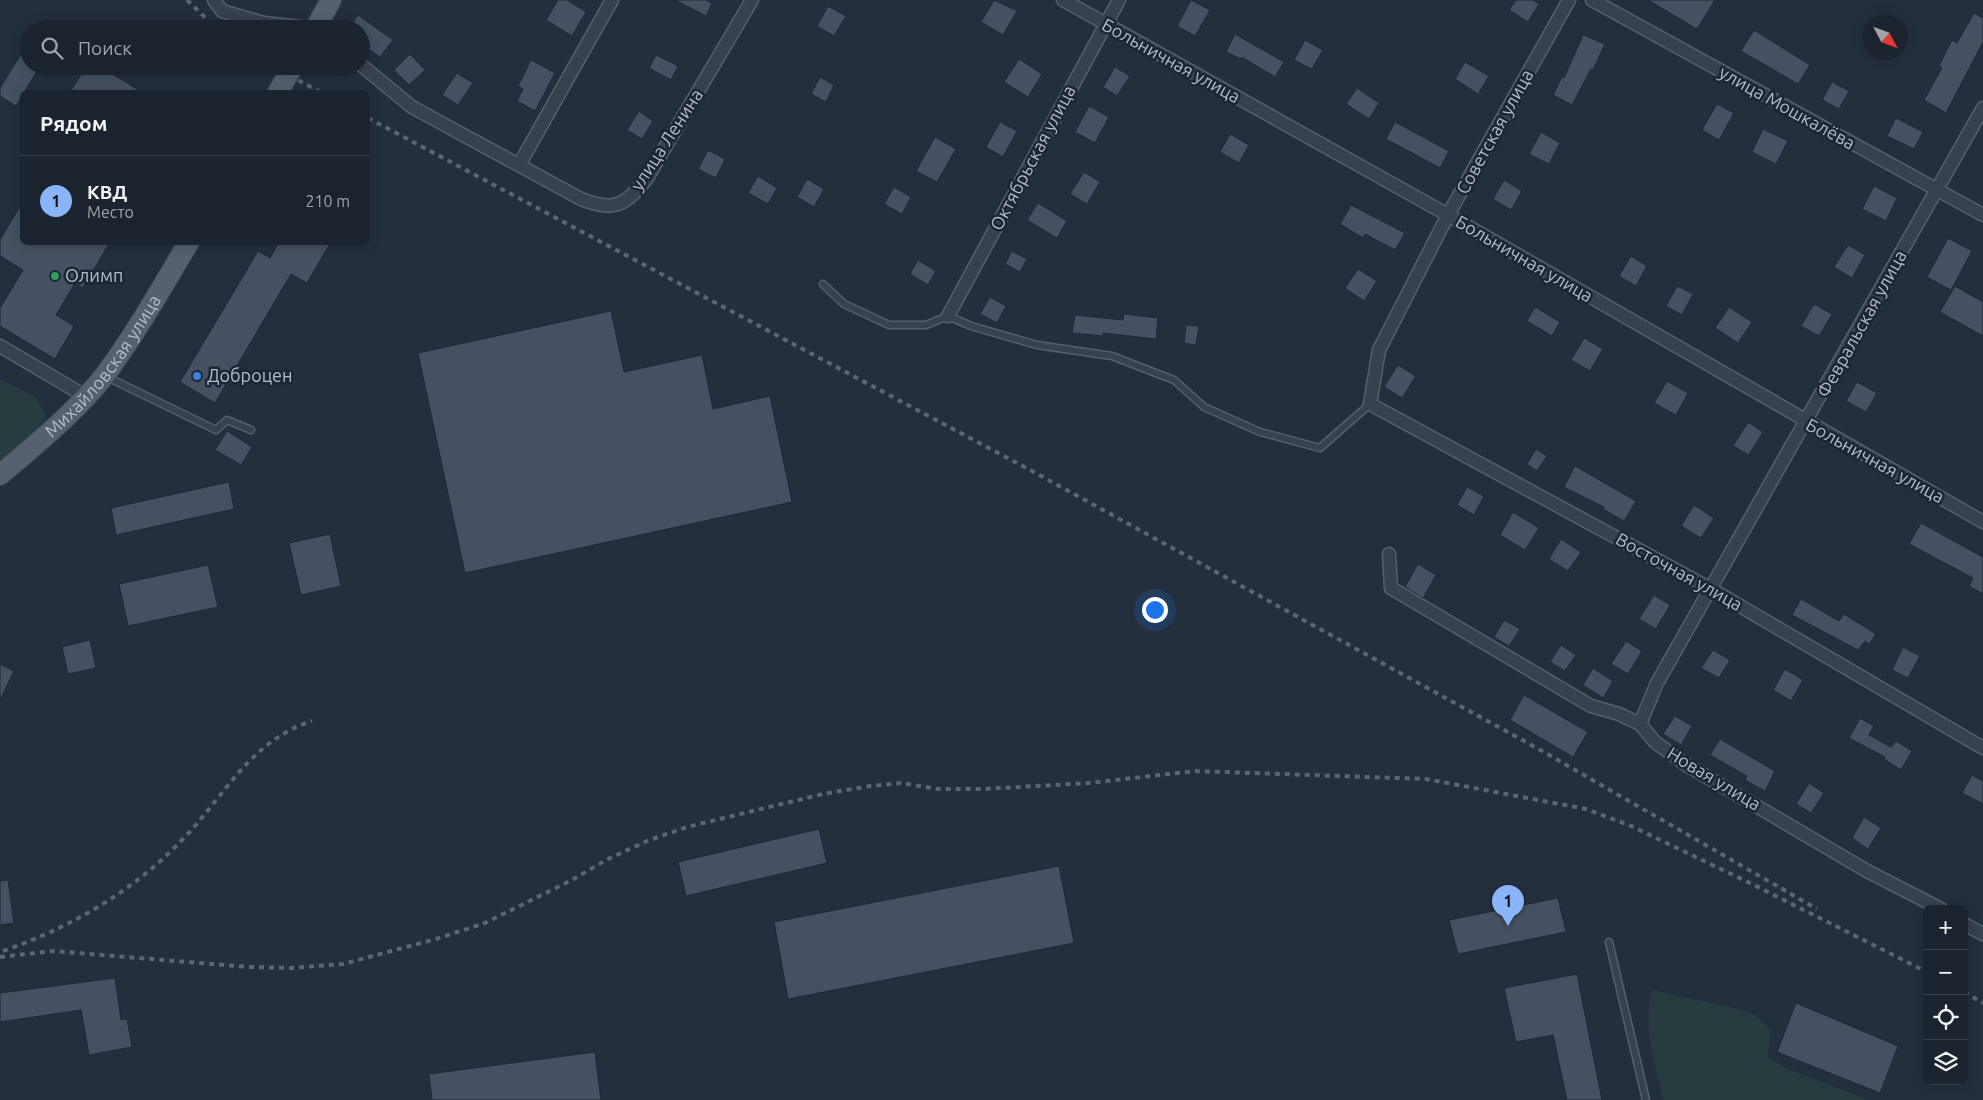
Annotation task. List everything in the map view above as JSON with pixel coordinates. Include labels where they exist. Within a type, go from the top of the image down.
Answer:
[{"type":"main road","points":[[320,20],[331,0]]},
{"type":"main road","points":[[279,90],[288,75]]},
{"type":"main road","name":"Михайловская улица","points":[[0,475],[57,426],[104,376],[148,312],[187,245]]},
{"type":"street","points":[[214,0],[222,11],[252,20]]},
{"type":"street","points":[[519,165],[612,0]]},
{"type":"street","name":"улица Ленина","points":[[370,72],[412,107],[581,199],[602,207],[618,205],[634,195],[659,160],[752,0]]},
{"type":"street","name":"Больничная улица","points":[[1063,0],[1448,215],[1983,522]]},
{"type":"street","name":"Октябрьская улица","points":[[948,316],[1104,24],[1119,0]]},
{"type":"street","name":"Советская улица","points":[[1370,404],[1379,350],[1448,215],[1569,0]]},
{"type":"street","name":"улица Мошкалёва","points":[[1592,0],[1983,215]]},
{"type":"street","name":"Февральская улица","points":[[1640,724],[1658,683],[1983,108]]},
{"type":"street","points":[[0,346],[85,396]]},
{"type":"street","name":"Восточная улица","points":[[1370,404],[1711,589],[1983,748]]},
{"type":"street","name":"Новая улица","points":[[1389,554],[1390,588],[1591,706],[1619,714],[1640,724],[1655,742],[1684,764],[1867,871],[1933,905]]},
{"type":"street","points":[[1968,926],[1983,934]]},
{"type":"lane","points":[[823,284],[844,304],[889,325],[926,325],[948,316],[971,326],[1037,345],[1112,356],[1174,380],[1204,407],[1260,432],[1320,448],[1370,404]]},
{"type":"lane","points":[[104,376],[216,430],[227,420],[251,430]]},
{"type":"lane","points":[[1609,942],[1646,1100]]},
{"type":"green space","points":[[0,379],[35,397],[46,415],[37,429],[0,463]]},
{"type":"green space","points":[[1652,990],[1751,1012],[1771,1030],[1768,1058],[1788,1069],[1869,1100],[1663,1100],[1649,1033]]},
{"type":"building","points":[[558,0],[567,0],[586,12],[572,36],[546,20]]},
{"type":"building","points":[[675,0],[706,0],[712,3],[706,16]]},
{"type":"building","points":[[994,0],[1017,11],[1003,35],[981,22]]},
{"type":"building","points":[[1191,0],[1210,10],[1195,36],[1177,26]]},
{"type":"building","points":[[1516,0],[1533,0],[1539,4],[1528,22],[1509,10]]},
{"type":"building","points":[[1648,0],[1715,0],[1697,29]]},
{"type":"building","points":[[828,6],[846,16],[834,36],[817,26]]},
{"type":"building","points":[[1974,13],[1983,18],[1983,42],[1946,113],[1924,100],[1942,68],[1939,66],[1952,40],[1957,43]]},
{"type":"building","points":[[358,15],[365,20],[354,20]]},
{"type":"building","points":[[370,24],[393,40],[380,57],[370,50]]},
{"type":"building","points":[[1754,30],[1810,65],[1798,84],[1741,51]]},
{"type":"building","points":[[1235,34],[1284,62],[1275,77],[1242,57],[1241,59],[1226,52]]},
{"type":"building","points":[[1583,35],[1605,44],[1593,70],[1591,69],[1572,105],[1553,95],[1562,77],[1564,78]]},
{"type":"building","points":[[1305,40],[1323,50],[1312,69],[1294,60]]},
{"type":"building","points":[[410,54],[425,70],[409,85],[394,70]]},
{"type":"building","points":[[656,55],[678,66],[671,80],[649,68]]},
{"type":"building","points":[[20,56],[20,75],[35,75],[26,90],[20,90],[20,99],[16,106],[0,96],[0,88]]},
{"type":"building","points":[[1019,59],[1042,74],[1028,97],[1004,82]]},
{"type":"building","points":[[531,60],[555,73],[535,111],[517,101],[523,89],[518,86]]},
{"type":"building","points":[[1465,62],[1489,76],[1478,94],[1455,79]]},
{"type":"building","points":[[1115,67],[1130,76],[1117,96],[1103,87]]},
{"type":"building","points":[[457,73],[473,83],[458,105],[442,95]]},
{"type":"building","points":[[80,75],[114,75],[139,90],[71,90]]},
{"type":"building","points":[[820,77],[834,85],[826,102],[811,94]]},
{"type":"building","points":[[1832,82],[1849,91],[1839,109],[1822,100]]},
{"type":"building","points":[[1357,88],[1379,103],[1369,119],[1346,104]]},
{"type":"building","points":[[1717,104],[1734,113],[1719,140],[1702,130]]},
{"type":"building","points":[[1089,106],[1109,117],[1095,143],[1075,132]]},
{"type":"building","points":[[639,111],[653,121],[642,139],[627,130]]},
{"type":"building","points":[[1896,118],[1923,132],[1914,149],[1887,136]]},
{"type":"building","points":[[1000,122],[1017,131],[1003,157],[986,147]]},
{"type":"building","points":[[1395,122],[1449,151],[1440,168],[1386,139]]},
{"type":"building","points":[[1763,129],[1788,141],[1776,164],[1752,152]]},
{"type":"building","points":[[1541,132],[1560,143],[1549,164],[1529,154]]},
{"type":"building","points":[[1230,134],[1249,145],[1239,163],[1220,152]]},
{"type":"building","points":[[935,137],[956,149],[937,182],[916,171]]},
{"type":"building","points":[[708,150],[725,159],[716,178],[698,169]]},
{"type":"building","points":[[1084,172],[1100,182],[1087,204],[1070,194]]},
{"type":"building","points":[[758,176],[777,188],[768,204],[748,193]]},
{"type":"building","points":[[807,179],[824,189],[814,207],[797,197]]},
{"type":"building","points":[[1504,180],[1522,191],[1511,210],[1493,199]]},
{"type":"building","points":[[1874,186],[1897,198],[1886,221],[1862,209]]},
{"type":"building","points":[[894,187],[911,197],[902,214],[884,204]]},
{"type":"building","points":[[1038,203],[1067,221],[1057,238],[1027,220]]},
{"type":"building","points":[[1351,205],[1405,233],[1395,250],[1365,234],[1363,238],[1340,224]]},
{"type":"building","name":"Олимп","points":[[20,206],[20,245],[108,245],[83,288],[75,283],[56,315],[74,326],[55,359],[0,326],[0,308],[23,270],[0,256],[0,240]]},
{"type":"building","points":[[1948,238],[1972,251],[1951,290],[1927,277]]},
{"type":"building","points":[[277,245],[329,245],[307,283],[291,274],[215,403],[180,382],[258,251],[270,258]]},
{"type":"building","points":[[1848,245],[1865,255],[1852,278],[1834,267]]},
{"type":"building","points":[[1012,251],[1027,259],[1020,272],[1005,264]]},
{"type":"building","points":[[1631,256],[1647,266],[1636,286],[1619,276]]},
{"type":"building","points":[[918,260],[936,271],[928,285],[910,274]]},
{"type":"building","points":[[1358,269],[1377,281],[1364,301],[1345,288]]},
{"type":"building","points":[[1677,286],[1693,294],[1682,315],[1666,306]]},
{"type":"building","points":[[1955,286],[1983,302],[1983,336],[1940,312]]},
{"type":"building","points":[[990,297],[1006,306],[997,323],[980,314]]},
{"type":"building","points":[[1814,304],[1832,314],[1819,336],[1801,326]]},
{"type":"building","points":[[1535,307],[1560,322],[1552,336],[1527,321]]},
{"type":"building","points":[[1729,307],[1752,322],[1738,343],[1715,328]]},
{"type":"building","points":[[611,311],[624,372],[702,355],[713,409],[770,396],[792,502],[465,573],[418,353]]},
{"type":"building","points":[[1124,314],[1158,318],[1156,339],[1103,333],[1103,336],[1072,333],[1075,315],[1123,320]]},
{"type":"building","points":[[1186,325],[1199,326],[1196,345],[1184,343]]},
{"type":"building","points":[[1584,338],[1603,349],[1590,371],[1571,360]]},
{"type":"building","points":[[1398,365],[1416,376],[1402,398],[1384,387]]},
{"type":"building","points":[[1667,381],[1688,393],[1676,415],[1654,403]]},
{"type":"building","points":[[1857,382],[1877,393],[1866,412],[1846,401]]},
{"type":"building","points":[[1748,422],[1763,432],[1749,455],[1733,446]]},
{"type":"building","points":[[227,431],[252,447],[241,465],[215,450]]},
{"type":"building","points":[[1536,449],[1547,456],[1537,471],[1527,464]]},
{"type":"building","points":[[1575,466],[1636,501],[1624,521],[1603,509],[1604,507],[1564,487]]},
{"type":"building","points":[[229,482],[234,509],[116,535],[111,508]]},
{"type":"building","points":[[1467,487],[1484,496],[1474,515],[1457,505]]},
{"type":"building","points":[[1694,505],[1714,518],[1701,538],[1681,526]]},
{"type":"building","points":[[1513,512],[1539,528],[1525,550],[1500,535]]},
{"type":"building","points":[[1921,523],[1983,557],[1983,594],[1969,586],[1973,578],[1909,544]]},
{"type":"building","points":[[330,534],[341,586],[301,595],[289,543]]},
{"type":"building","points":[[1561,539],[1581,552],[1568,571],[1549,559]]},
{"type":"building","points":[[1418,564],[1436,575],[1423,598],[1405,587]]},
{"type":"building","points":[[208,565],[218,607],[128,626],[119,584]]},
{"type":"building","points":[[1654,595],[1670,605],[1656,629],[1639,619]]},
{"type":"building","points":[[1801,599],[1839,621],[1844,614],[1876,634],[1869,644],[1865,641],[1858,650],[1792,615]]},
{"type":"building","points":[[1504,620],[1520,629],[1509,646],[1494,637]]},
{"type":"building","points":[[90,640],[96,668],[68,674],[62,647]]},
{"type":"building","points":[[1626,641],[1642,651],[1628,674],[1611,664]]},
{"type":"building","points":[[1561,645],[1576,655],[1565,671],[1550,662]]},
{"type":"building","points":[[1903,647],[1920,656],[1908,678],[1892,670]]},
{"type":"building","points":[[1713,650],[1730,660],[1719,678],[1701,668]]},
{"type":"building","points":[[0,664],[14,671],[0,700]]},
{"type":"building","points":[[1593,668],[1613,681],[1603,698],[1583,685]]},
{"type":"building","points":[[1785,669],[1803,680],[1791,701],[1773,690]]},
{"type":"building","points":[[1524,695],[1588,732],[1573,757],[1510,720]]},
{"type":"building","points":[[1675,716],[1692,726],[1681,745],[1663,734]]},
{"type":"building","points":[[1860,718],[1874,726],[1869,735],[1891,747],[1896,741],[1912,751],[1901,770],[1884,759],[1885,757],[1849,738]]},
{"type":"building","points":[[1720,739],[1775,771],[1765,791],[1745,780],[1747,776],[1710,755]]},
{"type":"building","points":[[1972,775],[1983,781],[1983,804],[1962,793]]},
{"type":"building","points":[[1809,783],[1824,793],[1811,813],[1796,804]]},
{"type":"building","points":[[1864,817],[1881,828],[1868,849],[1852,838]]},
{"type":"building","points":[[819,829],[827,863],[686,896],[678,862]]},
{"type":"building","points":[[1059,866],[1074,943],[788,999],[774,922]]},
{"type":"building","points":[[8,880],[14,923],[0,925],[0,881]]},
{"type":"building","points":[[1558,898],[1566,932],[1458,954],[1449,920]]},
{"type":"building","points":[[1577,974],[1602,1100],[1567,1100],[1553,1035],[1516,1042],[1504,988]]},
{"type":"building","points":[[115,978],[121,1020],[127,1019],[132,1047],[89,1055],[81,1010],[0,1022],[0,993]]},
{"type":"building","points":[[1796,1003],[1898,1046],[1880,1093],[1777,1052]]},
{"type":"building","points":[[595,1052],[601,1100],[432,1100],[429,1074]]},
{"type":"railway","points":[[187,0],[208,20]]},
{"type":"railway","points":[[289,75],[316,90]]},
{"type":"railway","points":[[370,119],[1032,471],[1535,747],[1817,909]]},
{"type":"railway","points":[[3,951],[28,942],[75,920],[120,893],[180,842],[254,756],[290,730],[312,721]]},
{"type":"railway","points":[[0,957],[53,951],[249,967],[291,968],[343,964],[436,939],[485,923],[570,881],[608,859],[647,841],[687,827],[823,794],[901,783],[938,789],[984,789],[1089,783],[1195,771],[1426,779],[1586,809],[1629,825],[1923,970]]},
{"type":"railway","points":[[1968,994],[1983,1003]]},
{"type":"place","name":"Олимп","points":[[55,276]]},
{"type":"place","name":"Доброцен","points":[[197,376]]},
{"type":"place","name":"КВД","points":[[1508,926]]}]
